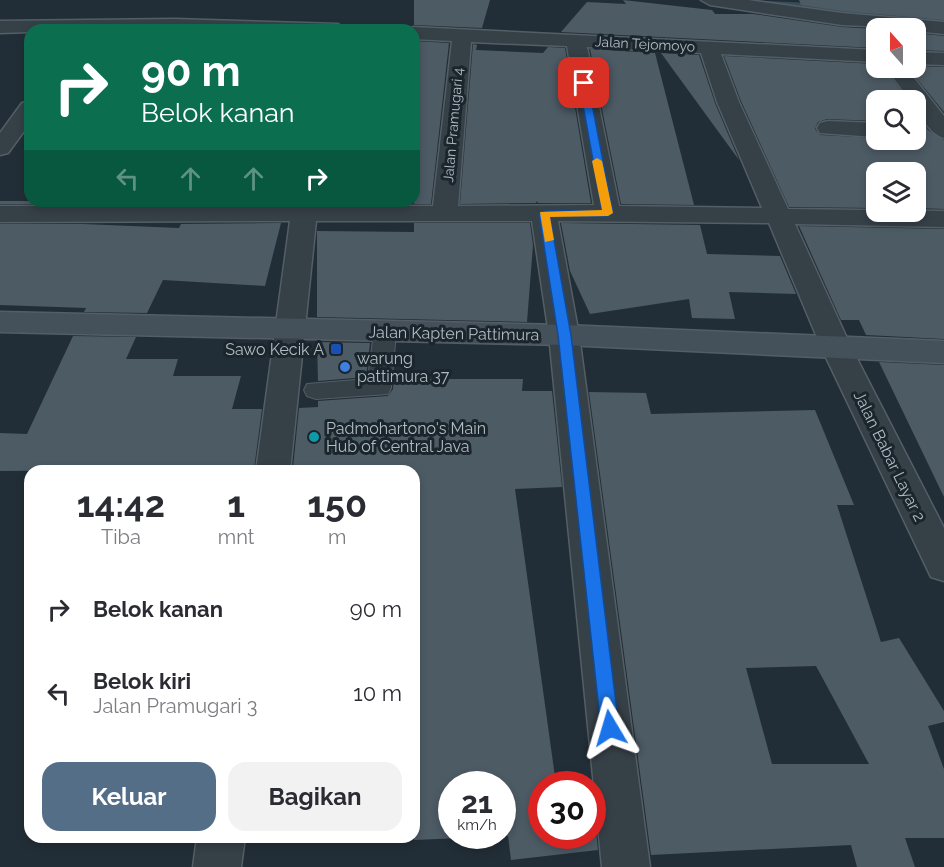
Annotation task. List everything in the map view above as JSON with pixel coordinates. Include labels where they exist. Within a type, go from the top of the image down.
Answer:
[{"type":"main road","name":"Jalan Kapten Pattimura","points":[[0,322],[564,335],[944,352]]},
{"type":"street","points":[[710,0],[767,5],[944,28]]},
{"type":"street","points":[[787,0],[841,8],[944,15]]},
{"type":"street","points":[[766,50],[767,5]]},
{"type":"street","points":[[0,27],[24,27]]},
{"type":"street","name":"Jalan Tejomoyo","points":[[420,33],[866,55]]},
{"type":"street","name":"Jalan Pramugari 4","points":[[445,214],[462,36]]},
{"type":"street","points":[[576,41],[608,213]]},
{"type":"street","name":"Jalan Babar Layar 2","points":[[709,47],[728,102],[836,347],[944,564]]},
{"type":"street","points":[[926,59],[944,60]]},
{"type":"street","points":[[904,78],[944,131]]},
{"type":"street","points":[[0,148],[24,116]]},
{"type":"street","points":[[828,128],[866,130]]},
{"type":"street","points":[[926,131],[944,131]]},
{"type":"street","points":[[0,214],[182,207],[304,214],[608,213],[944,219]]},
{"type":"street","points":[[274,465],[292,330],[304,214]]},
{"type":"street","points":[[544,214],[564,335],[626,867]]},
{"type":"street","points":[[217,867],[220,843]]},
{"type":"lane","points":[[316,390],[379,388],[385,332]]},
{"type":"building","points":[[414,0],[490,0],[482,28],[414,24]]},
{"type":"building","points":[[623,0],[712,10],[715,14],[753,14],[866,28],[866,47],[561,32],[587,2],[626,4]]},
{"type":"building","points":[[799,0],[944,0],[944,20],[842,11],[801,5]]},
{"type":"building","points":[[926,34],[944,36],[944,51],[926,50]]},
{"type":"building","points":[[420,41],[449,43],[431,204],[420,204]]},
{"type":"building","points":[[473,44],[477,45],[476,50],[543,53],[548,47],[565,48],[591,203],[538,203],[537,201],[536,203],[460,204]]},
{"type":"building","points":[[590,49],[655,53],[694,205],[621,204]]},
{"type":"building","points":[[661,53],[699,55],[715,103],[739,160]]},
{"type":"building","points":[[724,56],[866,63],[866,78],[892,78],[900,90],[866,90],[866,121],[827,119],[818,122],[815,129],[820,135],[866,137],[866,150],[926,150],[926,127],[944,140],[944,209],[926,208],[926,162],[866,162],[866,208],[789,207],[741,101]]},
{"type":"building","points":[[926,66],[944,67],[944,112],[916,78],[926,78]]},
{"type":"building","points":[[0,201],[24,201],[24,204],[0,204]]},
{"type":"building","points":[[281,223],[265,286],[163,280],[147,313],[84,312],[86,308],[0,305],[0,224],[83,224],[179,228],[181,224]]},
{"type":"building","points":[[414,223],[530,223],[533,245],[527,322],[317,317],[317,231],[414,232]]},
{"type":"building","points":[[561,223],[700,225],[707,254],[780,256],[796,294],[729,292],[735,319],[692,318],[689,299],[590,314],[570,271]]},
{"type":"building","points":[[799,226],[944,229],[944,339],[866,335],[859,320],[841,320]]},
{"type":"building","points":[[73,336],[136,337],[126,359],[178,359],[173,376],[241,376],[232,409],[262,409],[255,465],[24,465],[24,471],[0,471],[0,433],[27,434]]},
{"type":"building","name":"warung pattimura 37","points":[[317,342],[370,343],[366,377],[318,381]]},
{"type":"building","points":[[879,362],[944,365],[944,497]]},
{"type":"building","points":[[394,379],[523,379],[522,391],[552,391],[562,487],[515,489],[554,771],[528,771],[528,849],[598,850],[511,860],[510,849],[516,849],[516,771],[438,771],[438,839],[420,840],[420,465],[293,465],[299,408],[318,407],[318,401],[388,396],[393,389]]},
{"type":"building","points":[[589,392],[646,393],[651,414],[815,410],[854,505],[837,505],[881,642],[899,638],[944,711],[944,722],[928,726],[944,769],[944,838],[905,838],[915,867],[857,867],[851,845],[651,855]],"holes":[[[816,666],[869,764],[772,764],[746,668]]]},
{"type":"waterway","points":[[739,0],[834,15],[944,21]]},
{"type":"slow traffic","points":[[548,240],[544,214],[608,213],[597,161]]},
{"type":"place","name":"Sawo Kecik A","points":[[336,349]]},
{"type":"place","name":"warung pattimura 37","points":[[345,367]]},
{"type":"place","name":"Padmohartono's Main Hub of Central Java","points":[[314,437]]},
{"type":"route","points":[[584,83],[593,144],[608,213],[544,214],[564,335],[610,728]]}]
